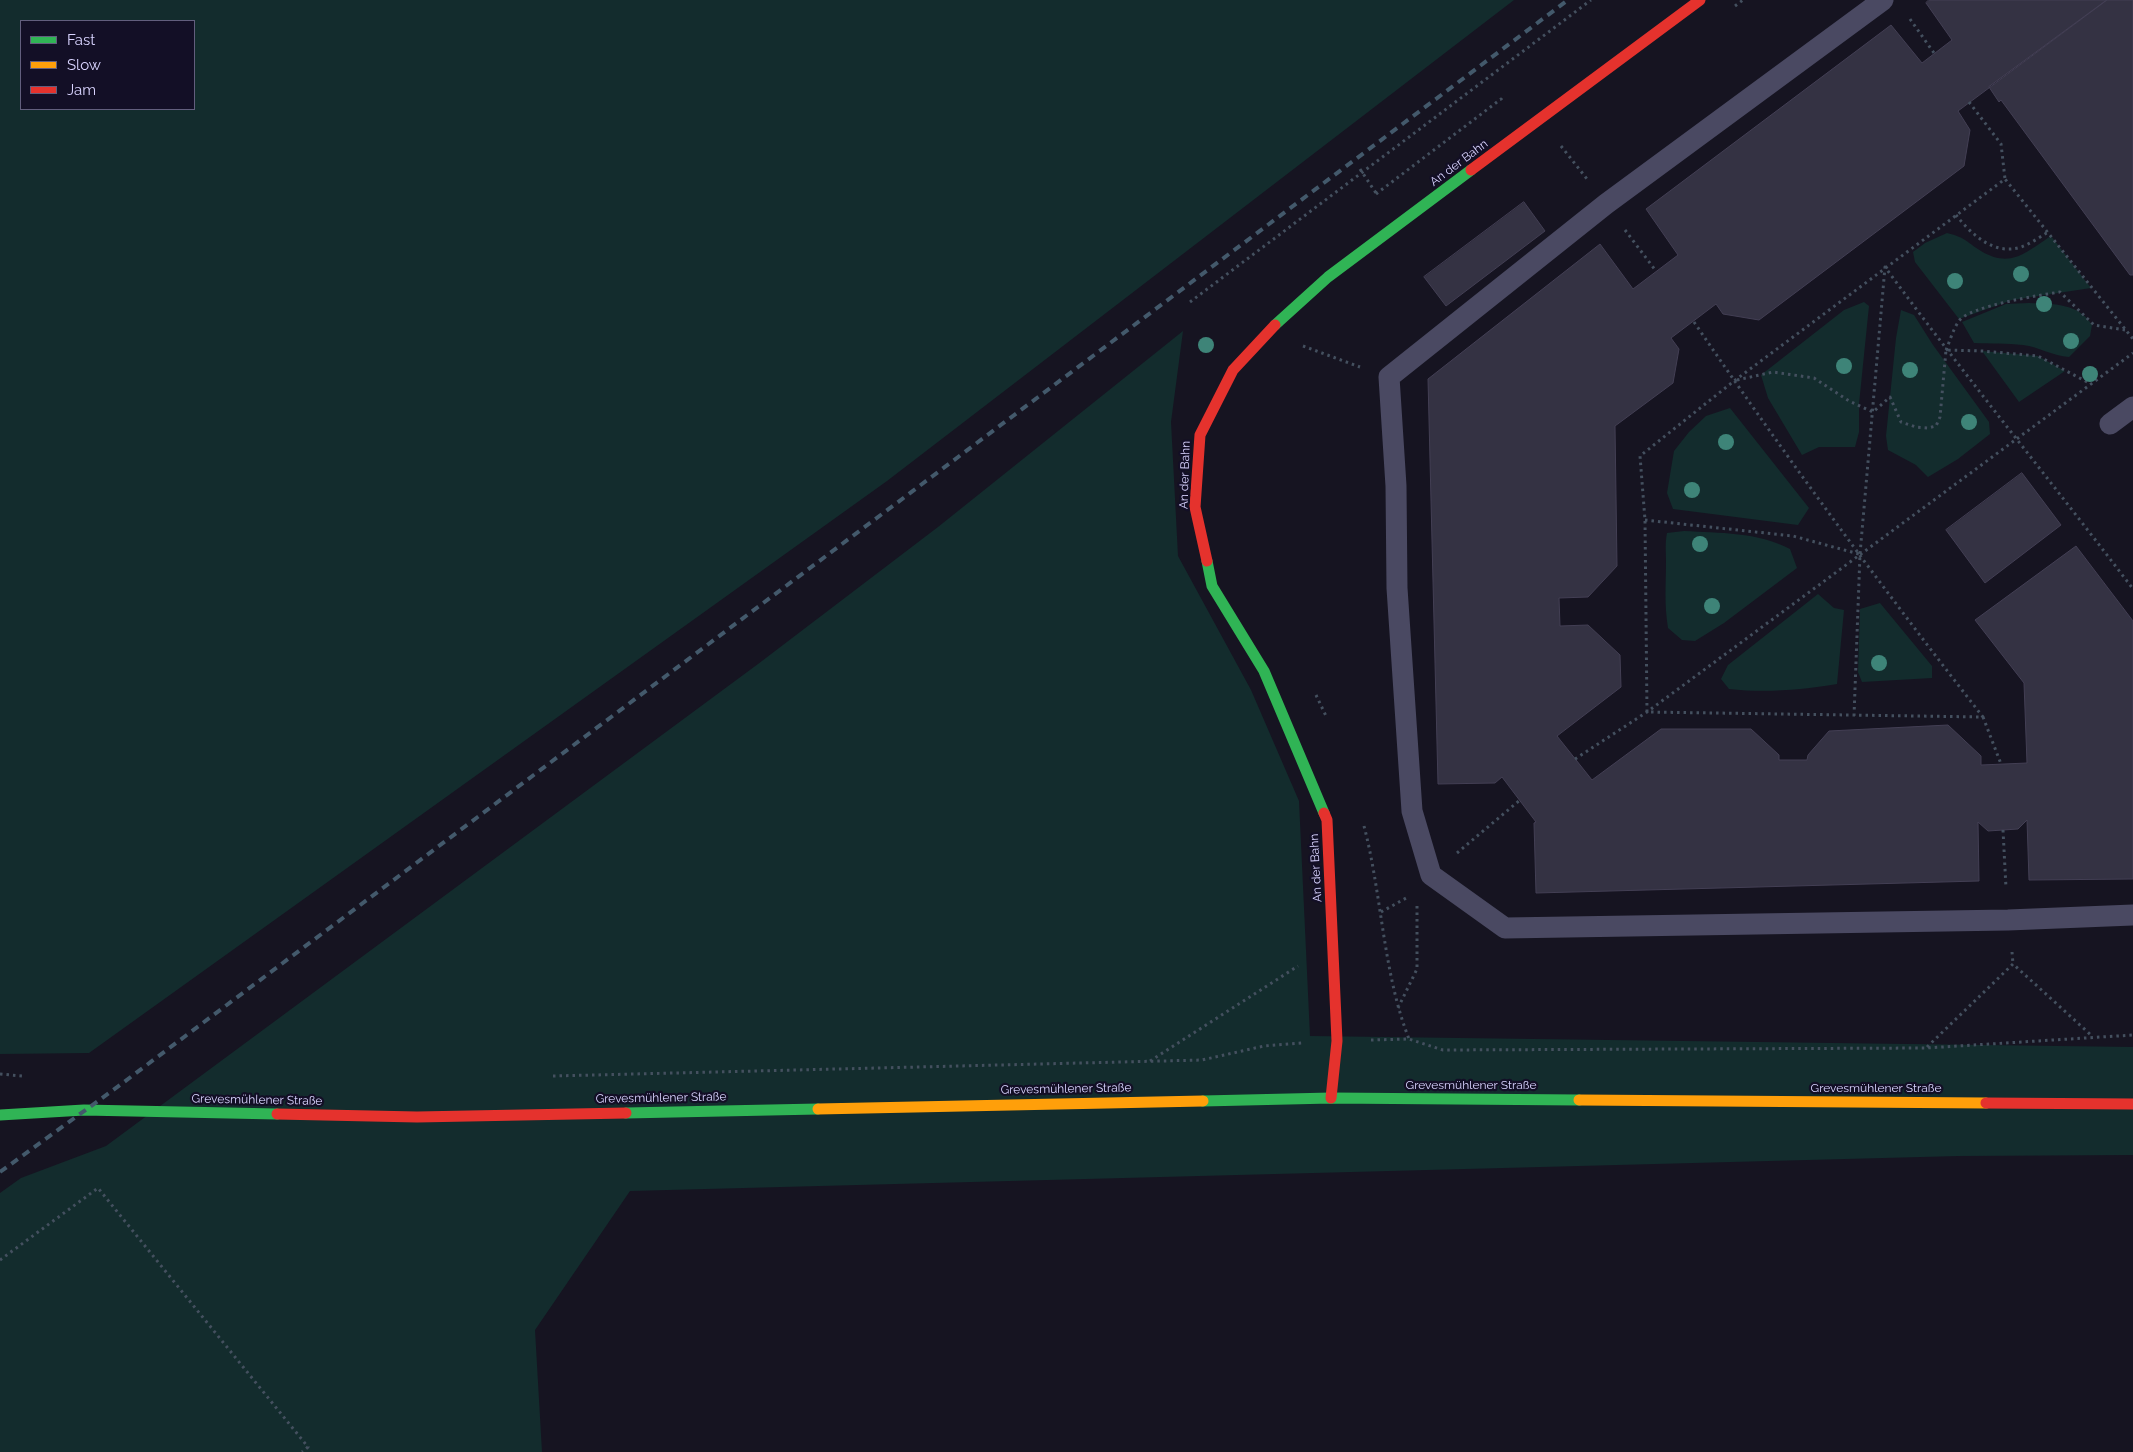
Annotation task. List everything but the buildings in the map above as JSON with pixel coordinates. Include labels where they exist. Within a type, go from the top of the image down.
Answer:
[{"type":"street","name":"An der Bahn","points":[[1332,1098],[1337,1040],[1327,820],[1298,747],[1264,671],[1212,586],[1195,507],[1200,435],[1233,370],[1267,332],[1328,278],[1700,0]]},
{"type":"street","name":"Grevesmühlener Straße","points":[[0,1115],[84,1110],[417,1117],[1332,1098],[2133,1104]]},
{"type":"lane","points":[[1883,0],[1606,204],[1389,377],[1396,486],[1397,588],[1412,811],[1431,875],[1505,928],[2008,920],[2133,915]]},
{"type":"lane","points":[[2110,424],[2133,407]]},
{"type":"path","points":[[1190,302],[1591,0]]},
{"type":"path","points":[[1907,15],[1934,53]]},
{"type":"path","points":[[1376,194],[1501,98]]},
{"type":"path","points":[[1969,102],[2001,144],[2005,179],[2133,339]]},
{"type":"path","points":[[1360,169],[1379,198]]},
{"type":"path","points":[[1647,712],[1645,520],[1640,456],[1734,381],[2005,179]]},
{"type":"path","points":[[1956,215],[1970,233],[1982,242],[2000,248],[2020,248],[2048,232]]},
{"type":"path","points":[[1885,267],[1946,350],[2018,438],[2133,589]]},
{"type":"path","points":[[1854,716],[1860,554],[1885,267]]},
{"type":"path","points":[[1873,412],[1890,397],[1901,422],[1916,427],[1936,426],[1940,417],[1946,350],[1959,319],[2012,300],[2060,292],[2094,325],[2125,330]]},
{"type":"path","points":[[1694,322],[1734,381],[1860,554],[1983,717],[2001,764]]},
{"type":"path","points":[[1267,332],[1389,377]]},
{"type":"path","points":[[1946,350],[1982,350],[2038,356],[2092,384]]},
{"type":"path","points":[[1575,759],[1647,712],[2133,353]]},
{"type":"path","points":[[1734,381],[1773,372],[1814,378],[1849,401],[1873,412]]},
{"type":"path","points":[[1645,520],[1793,536],[1860,554]]},
{"type":"path","points":[[1647,712],[1983,717]]},
{"type":"path","points":[[1409,1039],[1397,1010],[1417,969],[1417,901]]},
{"type":"path","points":[[1149,1061],[1334,943]]},
{"type":"path","points":[[1926,1048],[2013,964],[2092,1036]]},
{"type":"path","points":[[551,1076],[1202,1060],[1264,1046],[1337,1040],[1409,1039],[1443,1050],[1926,1048],[2092,1036],[2133,1035]]},
{"type":"path","points":[[0,1074],[28,1076]]},
{"type":"path","points":[[0,1260],[98,1188],[308,1447],[302,1452]]},
{"type":"green space","points":[[0,0],[1514,0],[887,481],[89,1053],[0,1054]]},
{"type":"green space","points":[[1947,233],[1963,239],[1981,251],[2001,258],[2010,258],[2026,253],[2051,236],[2091,288],[2012,300],[1959,319],[1915,262],[1913,252],[1925,243]]},
{"type":"green space","points":[[1864,302],[1869,306],[1859,404],[1859,432],[1855,447],[1819,447],[1802,455],[1768,398],[1761,375],[1844,310]]},
{"type":"green space","points":[[2029,303],[2065,306],[2080,312],[2092,325],[2090,336],[2069,357],[2023,345],[1974,343],[1962,322],[2006,304]]},
{"type":"green space","points":[[1901,310],[1914,315],[1933,345],[1989,422],[1990,434],[1958,459],[1928,477],[1916,465],[1888,450],[1886,436],[1896,338]]},
{"type":"green space","points":[[1183,331],[1171,422],[1178,556],[1251,690],[1299,801],[1310,1036],[2133,1047],[2133,1155],[1959,1156],[630,1191],[535,1330],[542,1452],[0,1452],[0,1193],[21,1178],[106,1146],[758,664],[938,527]]},
{"type":"green space","points":[[1982,351],[2038,356],[2065,371],[2019,402]]},
{"type":"green space","points":[[1730,408],[1809,508],[1798,525],[1673,509],[1667,493],[1674,451],[1689,432],[1706,416]]},
{"type":"green space","points":[[1684,531],[1738,534],[1778,543],[1790,549],[1797,568],[1724,623],[1695,641],[1682,640],[1668,628],[1666,544],[1667,533]]},
{"type":"green space","points":[[1818,594],[1834,608],[1844,610],[1837,684],[1783,690],[1729,689],[1721,679],[1728,665]]},
{"type":"green space","points":[[1880,603],[1932,666],[1932,678],[1862,682],[1858,672],[1860,609]]},
{"type":"railway","points":[[0,1172],[120,1085],[1568,0]]},
{"type":"traffic: fast","points":[[1275,325],[1328,277],[1471,170]]},
{"type":"traffic: fast","points":[[1207,561],[1212,586],[1264,671],[1324,813]]},
{"type":"traffic: fast","points":[[1203,1101],[1331,1098],[1579,1100]]},
{"type":"traffic: fast","points":[[626,1113],[818,1109]]},
{"type":"traffic: fast","points":[[0,1115],[84,1110],[277,1114]]},
{"type":"traffic: slow","points":[[1579,1100],[1986,1103]]},
{"type":"traffic: slow","points":[[818,1109],[1203,1101]]},
{"type":"traffic: jam","points":[[1471,170],[1700,0]]},
{"type":"traffic: jam","points":[[1207,561],[1195,507],[1200,435],[1233,370],[1275,325]]},
{"type":"traffic: jam","points":[[1324,813],[1327,820],[1337,1041],[1331,1098]]},
{"type":"traffic: jam","points":[[1986,1103],[2133,1104]]},
{"type":"traffic: jam","points":[[277,1114],[417,1117],[626,1113]]}]
